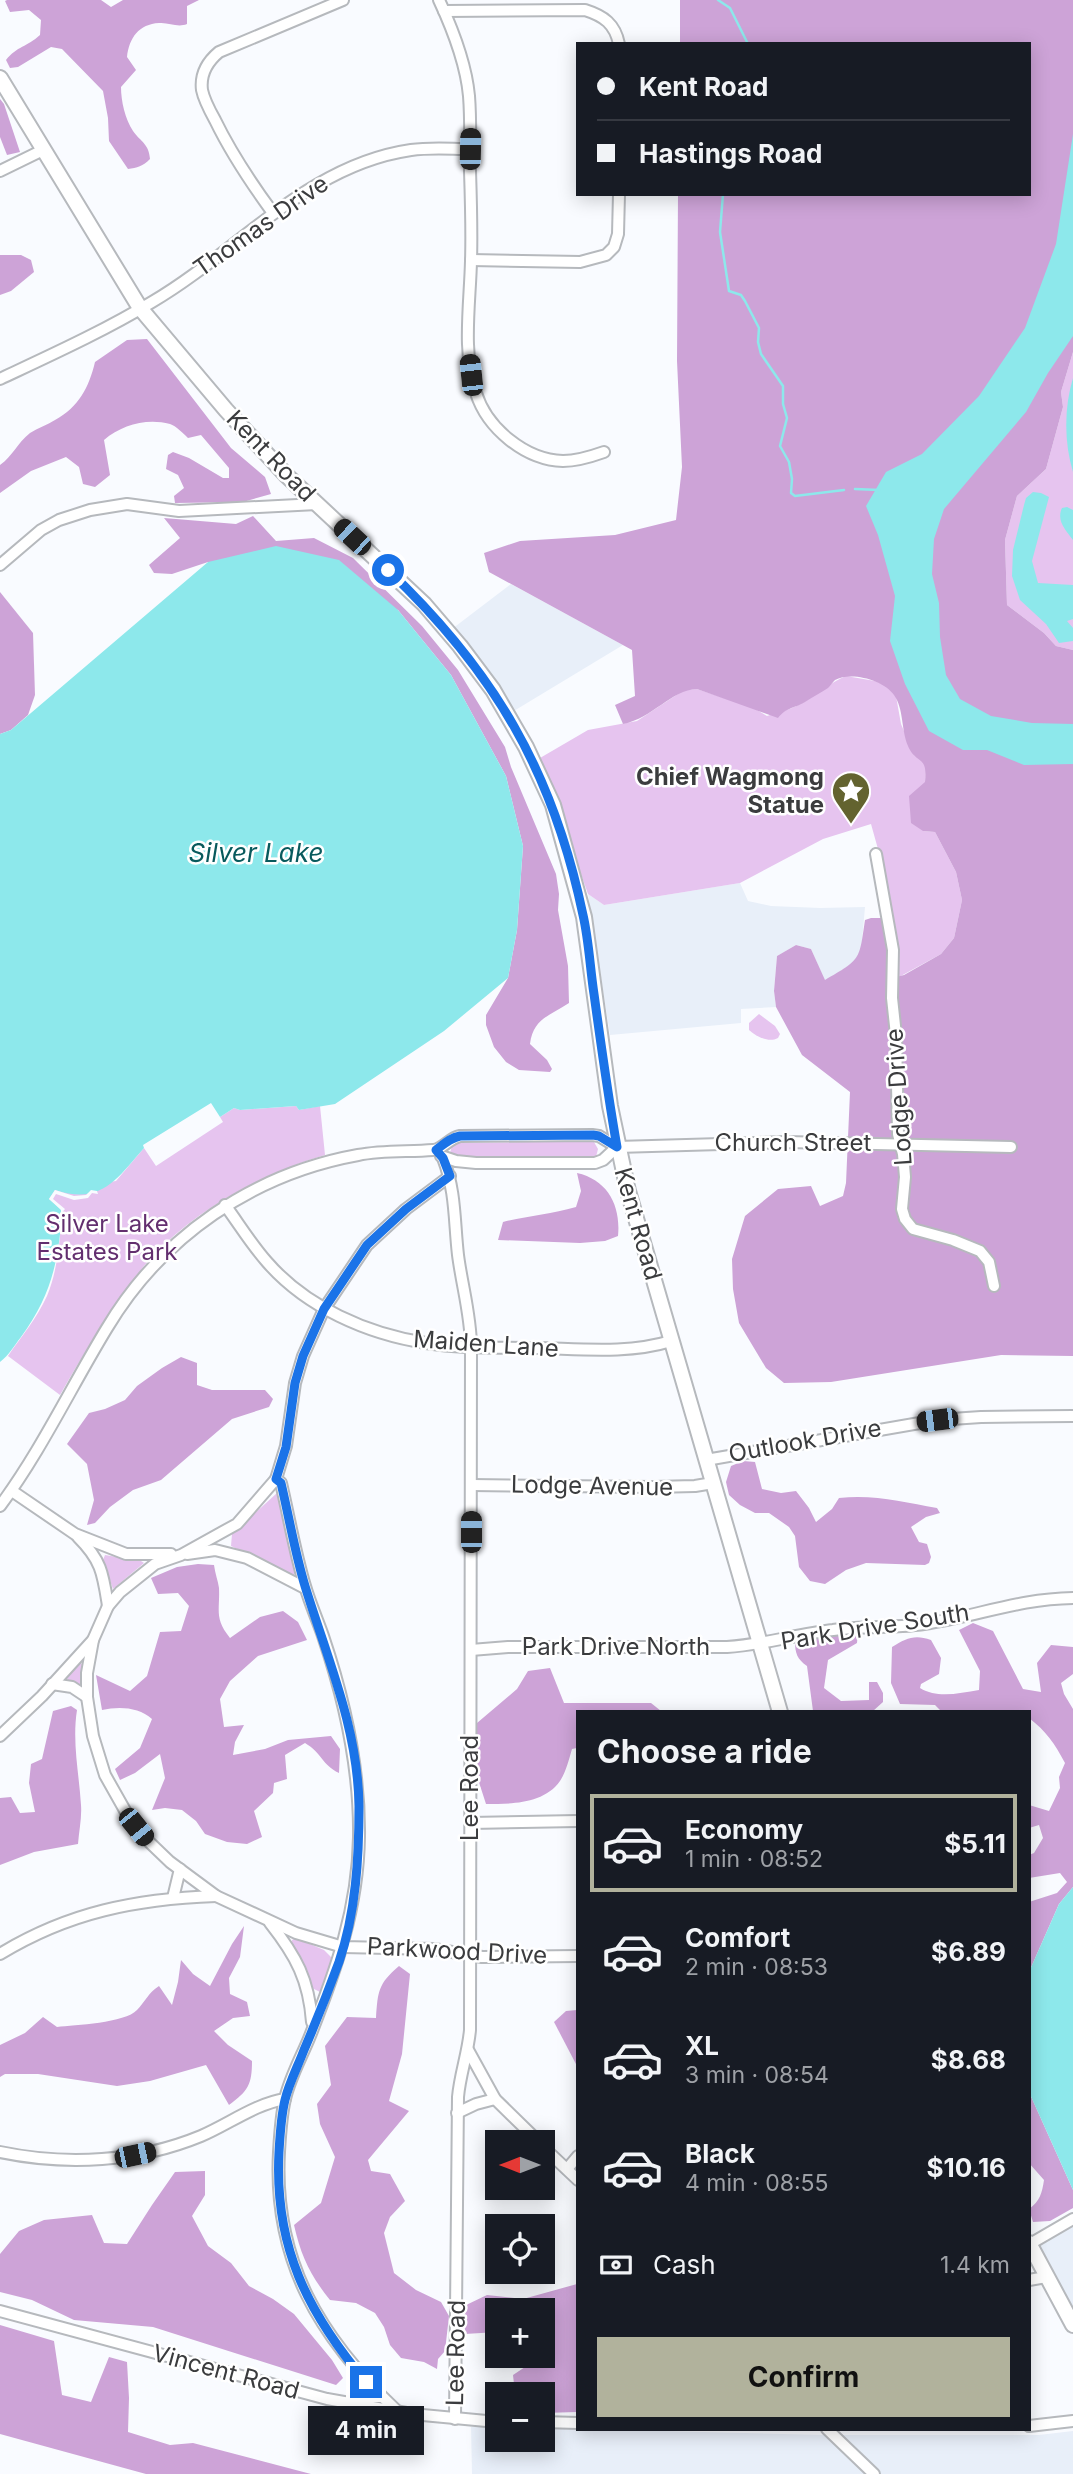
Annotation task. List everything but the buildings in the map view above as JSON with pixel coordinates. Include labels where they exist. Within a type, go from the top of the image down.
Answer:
[{"type":"main road","name":"Kent Road","points":[[0,78],[140,308],[226,410],[286,475],[424,604],[493,690],[536,769],[553,805],[584,917],[617,1147],[779,1710]]},
{"type":"main road","points":[[1031,2247],[1073,2325]]},
{"type":"street","points":[[273,214],[231,152],[211,113],[202,92],[204,69],[219,52],[343,0]]},
{"type":"street","points":[[604,452],[584,459],[562,461],[541,458],[498,430],[484,412],[476,394],[469,359],[469,95],[465,72],[442,5],[585,10],[599,14],[610,22],[619,42]]},
{"type":"street","name":"Thomas Drive","points":[[0,379],[152,303],[312,187],[348,168],[412,150],[470,149]]},
{"type":"street","points":[[0,171],[43,150]]},
{"type":"street","points":[[471,260],[580,262],[606,255],[614,247],[618,234],[619,196]]},
{"type":"street","points":[[0,565],[41,530],[59,520],[90,510],[127,503],[179,511],[317,504]]},
{"type":"street","name":"Lodge Drive","points":[[876,854],[893,950],[892,998],[896,1035],[898,1134],[904,1160],[902,1209],[905,1219],[913,1229],[954,1240],[980,1251],[989,1262],[994,1286]]},
{"type":"street","points":[[0,1506],[12,1491],[118,1309],[164,1254],[225,1205],[271,1181],[337,1159],[380,1152],[440,1154],[476,1163],[596,1163],[617,1147],[593,1135],[460,1136],[449,1140],[440,1154]]},
{"type":"street","name":"Church Street","points":[[617,1147],[786,1142],[1011,1147]]},
{"type":"street","name":"Lee Road","points":[[440,1154],[450,1176],[454,1194],[458,1252],[470,1320],[471,1347],[471,1823],[468,1955],[470,2030],[468,2050],[461,2071],[457,2113],[455,2419]]},
{"type":"street","points":[[0,1736],[93,1640],[108,1606],[131,1583],[155,1564],[181,1555],[237,1524],[276,1479],[286,1447],[295,1383],[303,1356],[324,1309],[367,1245],[406,1209],[450,1176]]},
{"type":"street","name":"Maiden Lane","points":[[225,1205],[267,1262],[324,1309],[404,1339],[428,1344],[471,1347],[608,1349],[641,1348],[671,1341]]},
{"type":"street","name":"Outlook Drive","points":[[706,1460],[910,1423],[981,1416],[1073,1416]]},
{"type":"street","points":[[276,1479],[281,1483],[305,1588],[338,1684],[351,1739],[357,1778],[358,1864],[352,1911],[343,1947],[285,2099],[279,2178],[281,2214],[288,2246],[305,2293],[317,2316],[337,2348],[366,2382],[397,2411]]},
{"type":"street","name":"Lodge Avenue","points":[[472,1485],[653,1488],[713,1483]]},
{"type":"street","points":[[12,1491],[75,1534],[94,1553],[102,1573],[108,1606]]},
{"type":"street","points":[[75,1534],[125,1554],[181,1555],[215,1550],[247,1558],[305,1588]]},
{"type":"street","name":"Park Drive South","points":[[760,1645],[836,1629],[932,1623],[1008,1604],[1073,1598]]},
{"type":"street","name":"Parkwood Drive","points":[[93,1640],[87,1673],[87,1697],[99,1759],[116,1798],[146,1839],[216,1896],[271,1923],[343,1947],[434,1949],[482,1957],[576,1956]]},
{"type":"street","name":"Park Drive North","points":[[471,1650],[508,1647],[760,1645]]},
{"type":"street","points":[[52,1684],[72,1687],[87,1697]]},
{"type":"street","points":[[471,1823],[576,1821]]},
{"type":"street","points":[[173,1898],[180,1869]]},
{"type":"street","points":[[0,1954],[75,1917],[130,1904],[216,1896]]},
{"type":"street","points":[[271,1923],[294,1953],[305,1980],[311,2000],[313,2028]]},
{"type":"street","points":[[468,2050],[495,2099],[527,2130]]},
{"type":"street","points":[[0,2152],[41,2159],[80,2161],[135,2155],[198,2137],[264,2104],[285,2099]]},
{"type":"street","points":[[457,2113],[495,2099]]},
{"type":"street","points":[[555,2158],[576,2178]]},
{"type":"street","points":[[567,2169],[576,2158]]},
{"type":"street","points":[[1031,2242],[1073,2219]]},
{"type":"street","points":[[1031,2280],[1046,2277]]},
{"type":"street","name":"Vincent Road","points":[[0,2311],[352,2405],[485,2420]]},
{"type":"street","points":[[352,2405],[366,2382]]},
{"type":"street","points":[[1031,2427],[1073,2421]]},
{"type":"street","points":[[555,2422],[576,2423]]},
{"type":"street","points":[[829,2431],[874,2474]]},
{"type":"shaded area","points":[[101,0],[111,7],[123,0],[199,0],[187,6],[187,24],[159,23],[146,26],[136,33],[130,44],[127,57],[136,70],[121,87],[122,98],[130,126],[148,150],[150,159],[140,166],[128,169],[109,141],[103,91],[62,49],[51,47],[18,67],[10,68],[6,60],[40,35],[41,20],[29,10],[10,12],[5,1]]},
{"type":"shaded area","points":[[680,0],[1073,0],[1073,352],[1061,392],[1063,407],[1046,469],[1017,496],[1005,540],[1007,605],[1044,633],[1056,646],[1073,650],[1073,1356],[1001,1355],[831,1382],[784,1383],[766,1368],[739,1323],[733,1289],[732,1259],[745,1216],[778,1189],[811,1186],[820,1206],[843,1196],[846,1183],[850,1092],[802,1055],[776,1007],[774,991],[777,956],[796,945],[811,949],[825,980],[846,968],[856,958],[865,920],[881,918],[885,923],[892,978],[904,975],[941,954],[954,938],[962,900],[956,872],[935,832],[923,831],[911,823],[909,796],[925,782],[925,767],[908,746],[894,695],[883,685],[867,678],[850,676],[835,680],[825,690],[787,710],[778,718],[697,689],[679,694],[644,716],[623,724],[615,705],[635,696],[632,650],[489,572],[484,553],[520,541],[615,535],[676,520],[682,467],[677,361],[678,196],[1031,196],[1031,42],[680,42]]},
{"type":"shaded area","points":[[0,99],[20,152],[7,155],[0,137]]},
{"type":"shaded area","points":[[0,255],[21,255],[31,260],[34,272],[11,291],[0,295]]},
{"type":"shaded area","points":[[147,339],[231,448],[265,477],[271,494],[243,502],[175,503],[174,496],[184,488],[178,475],[166,469],[168,455],[173,452],[189,458],[223,478],[229,478],[229,468],[201,435],[188,438],[172,425],[161,422],[143,422],[126,427],[104,440],[110,475],[95,487],[83,484],[79,467],[66,457],[31,471],[0,493],[0,465],[30,433],[63,415],[77,403],[90,380],[95,362],[127,340]]},
{"type":"shaded area","points":[[253,516],[276,541],[314,538],[353,558],[422,626],[458,670],[505,747],[556,874],[559,894],[558,910],[568,966],[569,1003],[538,1023],[530,1044],[547,1060],[552,1069],[550,1072],[519,1070],[506,1062],[494,1047],[486,1025],[486,1015],[508,978],[517,930],[523,846],[506,776],[451,675],[398,610],[208,562],[172,574],[154,573],[149,565],[180,538],[164,518],[236,524]]},
{"type":"shaded area","points":[[511,584],[623,645],[507,715],[448,632]]},
{"type":"shaded area","points":[[0,592],[33,633],[35,695],[28,715],[11,730],[0,734]]},
{"type":"shaded area","points":[[740,883],[748,901],[771,906],[865,907],[861,953],[856,961],[825,981],[811,949],[796,945],[777,956],[774,991],[776,1007],[741,1009],[741,1023],[610,1035],[588,894],[604,905]]},
{"type":"shaded area","points":[[577,1173],[597,1182],[610,1196],[617,1214],[618,1236],[605,1241],[580,1243],[498,1240],[503,1222],[576,1207],[581,1191]]},
{"type":"shaded area","points":[[181,1357],[197,1363],[197,1385],[212,1390],[265,1390],[273,1399],[269,1407],[232,1419],[161,1480],[133,1490],[110,1507],[95,1523],[87,1525],[94,1500],[87,1464],[67,1444],[89,1413],[125,1400],[137,1386]]},
{"type":"shaded area","points":[[743,1461],[755,1462],[762,1489],[781,1493],[796,1491],[816,1522],[832,1509],[839,1498],[876,1498],[937,1508],[940,1513],[926,1517],[911,1527],[919,1542],[927,1544],[931,1557],[929,1563],[866,1563],[846,1570],[825,1584],[810,1581],[799,1567],[795,1536],[789,1527],[769,1513],[755,1513],[740,1505],[729,1495],[726,1482],[731,1466]]},
{"type":"shaded area","points":[[214,1565],[219,1588],[220,1619],[230,1638],[260,1617],[283,1611],[298,1622],[307,1640],[258,1656],[230,1681],[220,1699],[224,1727],[244,1725],[235,1742],[233,1755],[265,1749],[288,1740],[331,1736],[340,1749],[339,1773],[305,1743],[285,1755],[287,1779],[274,1783],[273,1793],[254,1811],[262,1837],[247,1844],[227,1842],[205,1834],[196,1821],[182,1810],[152,1810],[165,1778],[160,1754],[135,1773],[120,1780],[115,1769],[140,1748],[152,1719],[128,1708],[102,1710],[96,1675],[130,1691],[147,1676],[160,1632],[181,1631],[189,1606],[178,1593],[158,1594],[151,1578],[177,1567]]},
{"type":"shaded area","points":[[973,1623],[993,1631],[1023,1689],[1041,1692],[1037,1663],[1051,1645],[1073,1647],[1073,1674],[1061,1683],[1073,1709],[1073,1887],[1059,1904],[1031,1967],[1031,1901],[1057,1893],[1067,1882],[1060,1873],[1031,1878],[1031,1854],[1043,1838],[1039,1825],[1031,1827],[1031,1806],[1049,1811],[1060,1788],[1059,1777],[1065,1763],[1050,1738],[1031,1720],[1031,1710],[940,1710],[935,1705],[900,1704],[891,1683],[892,1647],[906,1639],[920,1637],[931,1640],[941,1658],[939,1674],[921,1684],[920,1688],[941,1694],[979,1690],[980,1671],[959,1630]]},
{"type":"shaded area","points":[[833,1630],[858,1631],[857,1643],[828,1660],[824,1688],[841,1701],[869,1700],[869,1682],[877,1682],[883,1693],[883,1702],[874,1710],[813,1710],[807,1666],[797,1655],[795,1641]]},
{"type":"shaded area","points":[[550,1668],[564,1703],[651,1703],[660,1710],[576,1710],[576,1748],[572,1749],[564,1774],[553,1789],[526,1801],[486,1804],[476,1773],[477,1723],[517,1689],[528,1671]]},
{"type":"shaded area","points":[[71,1706],[77,1710],[76,1746],[81,1810],[78,1844],[34,1852],[0,1865],[0,1798],[11,1797],[20,1813],[35,1812],[29,1783],[31,1764],[42,1759],[53,1711]]},
{"type":"shaded area","points":[[244,1926],[240,1957],[229,1978],[230,1994],[247,2002],[250,2016],[233,2018],[214,2031],[228,2045],[252,2061],[248,2087],[229,2105],[206,2065],[150,2081],[117,2086],[38,2074],[5,2074],[0,2077],[0,2045],[25,2033],[43,2017],[57,2027],[122,2018],[137,2010],[159,1986],[172,2005],[181,1960],[193,1974],[210,1986]]},
{"type":"shaded area","points":[[399,1966],[410,1974],[402,2054],[389,2101],[409,2111],[368,2160],[371,2171],[390,2174],[405,2201],[390,2217],[384,2233],[394,2273],[416,2290],[441,2302],[449,2316],[445,2351],[438,2359],[437,2369],[424,2362],[401,2358],[390,2345],[384,2327],[375,2313],[356,2303],[330,2300],[307,2265],[294,2225],[321,2203],[335,2157],[320,2124],[317,2104],[331,2085],[325,2046],[347,2017],[376,2018],[380,1989]]},
{"type":"shaded area","points":[[576,2010],[576,2064],[554,2022],[566,2011]]},
{"type":"shaded area","points":[[1031,2096],[1073,2190],[1073,2208],[1050,2221],[1033,2222],[1031,2207],[1040,2196],[1044,2180],[1031,2165]]},
{"type":"shaded area","points":[[205,2171],[205,2195],[192,2216],[208,2246],[231,2263],[249,2286],[294,2314],[332,2360],[343,2378],[336,2385],[153,2327],[74,2320],[32,2300],[0,2292],[0,2254],[19,2231],[44,2220],[92,2215],[104,2243],[127,2244],[175,2172]]},
{"type":"shaded area","points":[[1073,2219],[1073,2325],[1031,2246]]},
{"type":"shaded area","points":[[576,2284],[576,2412],[555,2413],[555,2382],[514,2382],[513,2375],[524,2368],[555,2368],[555,2298],[527,2298]]},
{"type":"shaded area","points":[[487,2295],[514,2298],[485,2298],[485,2333],[465,2334],[464,2306]]},
{"type":"shaded area","points":[[0,2325],[54,2341],[62,2395],[91,2402],[109,2357],[127,2362],[128,2432],[170,2445],[193,2443],[311,2474],[146,2474],[0,2434]]},
{"type":"shaded area","points":[[471,2427],[485,2427],[485,2452],[555,2452],[555,2428],[576,2429],[576,2431],[823,2435],[1039,2435],[1073,2431],[1073,2474],[472,2474]]},
{"type":"green space","points":[[1073,352],[1073,650],[1056,646],[1044,633],[1007,605],[1005,540],[1017,496],[1046,469],[1063,407],[1061,392]]},
{"type":"green space","points":[[846,676],[887,686],[896,696],[901,724],[914,755],[924,762],[926,770],[923,831],[935,832],[956,872],[962,900],[954,938],[941,954],[899,977],[883,867],[871,824],[823,839],[740,883],[604,905],[588,894],[540,758],[588,730],[637,721],[684,690],[697,689],[754,708],[767,716],[800,704]]},
{"type":"green space","points":[[759,1014],[775,1026],[780,1034],[778,1038],[763,1038],[749,1030],[749,1023]]},
{"type":"green space","name":"Silver Lake Estates Park","points":[[296,1106],[299,1110],[320,1106],[325,1155],[278,1172],[232,1195],[189,1223],[170,1240],[137,1275],[60,1395],[8,1356],[34,1320],[54,1276],[62,1211],[49,1199],[55,1190],[116,1181],[144,1148],[156,1166],[223,1122],[220,1117],[234,1108],[240,1110]]},
{"type":"green space","points":[[594,1142],[598,1149],[596,1157],[593,1158],[456,1159],[450,1153],[452,1146],[458,1143]]},
{"type":"green space","points":[[277,1493],[280,1494],[296,1573],[292,1576],[231,1546],[232,1534]]},
{"type":"green space","points":[[105,1555],[144,1563],[113,1589],[103,1560]]},
{"type":"green space","points":[[80,1662],[82,1664],[81,1685],[66,1677]]},
{"type":"green space","points":[[296,1938],[324,1950],[332,1958],[320,1992],[312,1988],[292,1944],[292,1940]]},
{"type":"water","points":[[1073,134],[1073,336],[1026,412],[944,509],[934,539],[932,574],[939,603],[940,637],[946,675],[960,699],[991,716],[1032,723],[1073,724],[1073,764],[1024,765],[987,750],[963,750],[929,731],[905,684],[890,641],[895,596],[878,535],[866,506],[886,472],[922,454],[979,396],[1025,328],[1056,244]]},
{"type":"water","points":[[1073,378],[1073,472],[1066,425]]},
{"type":"water","points":[[1033,492],[1049,497],[1032,561],[1038,583],[1073,585],[1073,619],[1067,621],[1073,628],[1073,641],[1059,643],[1046,624],[1020,600],[1012,576],[1013,550],[1024,505],[1026,498]]},
{"type":"water","points":[[1062,508],[1073,510],[1073,540],[1060,517]]},
{"type":"water","name":"Silver Lake","points":[[276,546],[339,560],[398,610],[451,675],[506,776],[523,846],[517,930],[508,978],[444,1031],[335,1104],[299,1110],[296,1106],[240,1110],[234,1108],[220,1117],[211,1103],[143,1145],[144,1148],[125,1170],[106,1187],[84,1194],[55,1190],[49,1199],[62,1210],[59,1246],[52,1277],[31,1322],[0,1362],[0,734],[11,730],[208,562]]},
{"type":"water","points":[[1073,1887],[1073,2190],[1031,2096],[1031,1967],[1059,1904]]},
{"type":"pier","points":[[55,1190],[74,1196],[86,1195],[91,1190],[97,1191],[98,1194],[92,1193],[88,1198],[74,1200],[56,1194],[53,1199],[65,1209],[61,1214],[61,1210],[49,1199]]},
{"type":"waterway","points":[[718,0],[730,8],[747,42]]},
{"type":"waterway","points":[[723,196],[720,232],[729,291],[741,295],[745,301],[759,328],[761,354],[783,386],[783,404],[787,418],[780,446],[789,462],[791,493],[795,496],[844,490]]},
{"type":"waterway","points":[[855,489],[879,490]]},
{"type":"place","name":"Chief Wagmong Statue","points":[[851,825]]},
{"type":"route","points":[[366,2382],[337,2348],[305,2293],[288,2246],[279,2199],[278,2167],[285,2099],[339,1960],[352,1911],[359,1840],[357,1778],[344,1708],[336,1676],[305,1588],[281,1483],[276,1479],[286,1447],[295,1383],[303,1356],[324,1309],[367,1245],[406,1209],[450,1176],[443,1158],[436,1150],[443,1144],[460,1136],[593,1135],[617,1147],[584,917],[553,805],[526,747],[493,690],[424,604],[388,570]]}]
